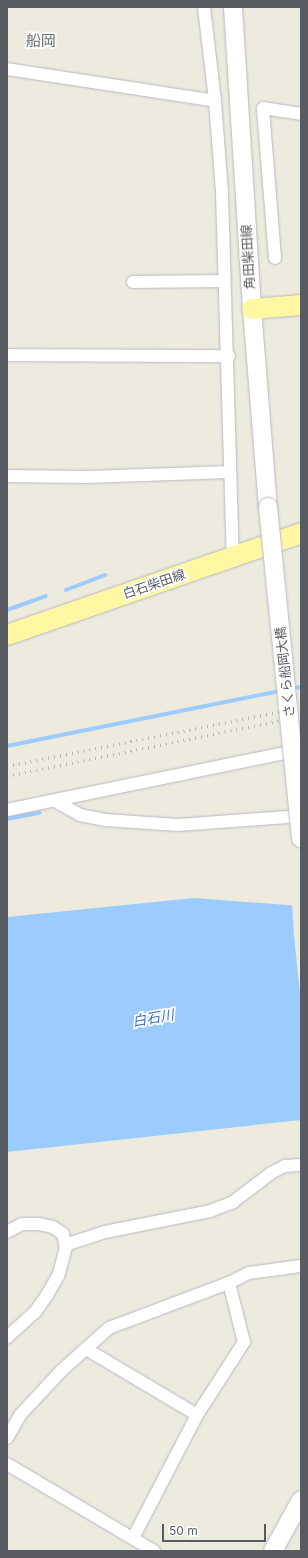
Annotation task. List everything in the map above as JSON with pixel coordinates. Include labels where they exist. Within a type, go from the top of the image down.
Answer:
[{"type":"main road","name":"角田柴田線","points":[[233,7],[252,309],[268,507]]},
{"type":"main road","points":[[252,309],[301,305]]},
{"type":"main road","name":"さくら船岡大橋","points":[[268,507],[301,838]]},
{"type":"main road","name":"白石柴田線","points":[[7,635],[233,558],[301,533]]},
{"type":"main road","points":[[273,1551],[301,1500]]},
{"type":"street","points":[[204,7],[216,101],[229,356],[230,472],[233,558]]},
{"type":"street","points":[[7,69],[216,101]]},
{"type":"street","points":[[275,258],[263,108],[301,114]]},
{"type":"street","points":[[133,282],[224,281]]},
{"type":"street","points":[[7,355],[229,356]]},
{"type":"street","points":[[7,476],[87,477],[230,472]]},
{"type":"street","points":[[7,810],[301,750]]},
{"type":"street","points":[[55,801],[80,815],[105,820],[178,825],[301,816]]},
{"type":"street","points":[[66,1245],[113,1230],[210,1211],[233,1202],[270,1173],[285,1166],[301,1165]]},
{"type":"street","points":[[7,1232],[22,1224],[39,1224],[53,1227],[63,1234],[66,1245],[64,1260],[47,1295],[35,1312],[7,1337]]},
{"type":"street","points":[[7,1438],[21,1414],[62,1370],[109,1328],[229,1284],[249,1273],[301,1266]]},
{"type":"street","points":[[133,1538],[197,1416],[244,1342],[229,1284]]},
{"type":"street","points":[[86,1349],[197,1416]]},
{"type":"street","points":[[7,1464],[154,1551]]},
{"type":"water","name":"白石川","points":[[194,898],[301,906],[301,1120],[7,1152],[7,917]]},
{"type":"pier","points":[[292,903],[301,904],[301,1003],[294,936]]},
{"type":"waterway","points":[[66,590],[105,575]]},
{"type":"waterway","points":[[7,610],[46,596]]},
{"type":"waterway","points":[[290,689],[301,687]]},
{"type":"waterway","points":[[7,746],[281,691]]},
{"type":"waterway","points":[[7,819],[39,813]]},
{"type":"railway","points":[[7,766],[301,707]]},
{"type":"railway","points":[[7,776],[301,716]]},
{"type":"district","name":"船岡","points":[[41,41]]}]
